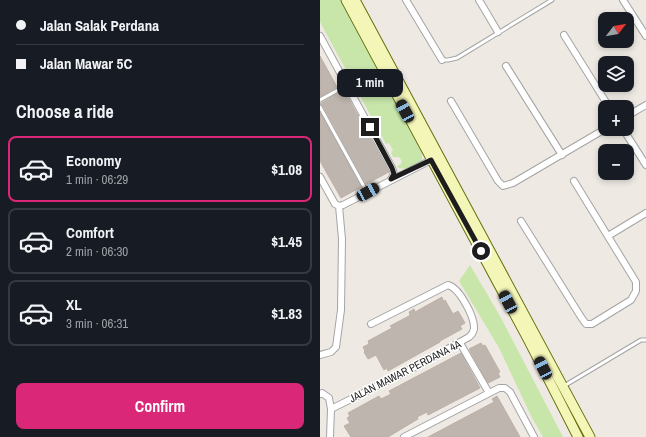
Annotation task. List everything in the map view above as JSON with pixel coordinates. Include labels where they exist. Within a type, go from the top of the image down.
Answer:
[{"type":"street","points":[[346,0],[590,437]]},
{"type":"street","points":[[355,0],[578,437]]},
{"type":"street","points":[[406,0],[442,60]]},
{"type":"street","points":[[479,0],[498,32]]},
{"type":"street","points":[[623,0],[646,36]]},
{"type":"street","points":[[564,35],[605,100]]},
{"type":"street","points":[[320,36],[392,168],[394,174],[391,179]]},
{"type":"street","points":[[506,66],[562,154]]},
{"type":"street","points":[[451,101],[498,181],[503,186],[513,183],[598,133]]},
{"type":"street","points":[[634,112],[646,105]]},
{"type":"street","points":[[627,136],[646,165]]},
{"type":"street","points":[[339,206],[344,205],[391,179],[435,158]]},
{"type":"street","points":[[320,177],[332,198],[339,206],[342,239],[341,310],[336,347],[331,352],[320,355]]},
{"type":"street","points":[[521,221],[586,324],[592,324],[631,300],[636,291],[636,282],[574,181]]},
{"type":"street","points":[[608,236],[646,213]]},
{"type":"street","name":"JALAN MAWAR PERDANA 4A","points":[[331,408],[416,367],[460,343],[473,333],[474,328],[471,314],[457,290],[448,285],[371,324]]},
{"type":"street","points":[[460,343],[489,393]]},
{"type":"street","points":[[404,437],[499,388],[505,388],[510,392],[515,400],[534,437]]},
{"type":"street","points":[[320,394],[322,393],[329,398],[331,408],[330,437]]},
{"type":"lane","points":[[442,60],[457,58],[552,0]]},
{"type":"lane","points":[[320,100],[347,85]]},
{"type":"lane","points":[[320,107],[368,192]]},
{"type":"lane","points":[[562,386],[641,340],[646,340]]},
{"type":"green space","points":[[320,0],[341,0],[422,151],[422,160],[414,166],[405,169],[398,168],[397,166],[401,164],[402,161],[399,157],[393,157],[391,152],[393,150],[389,143],[386,144],[320,22]]},
{"type":"green space","points":[[470,265],[500,316],[563,437],[543,437],[532,418],[499,348],[459,281]]},
{"type":"building","points":[[320,56],[337,87],[320,97]]},
{"type":"building","points":[[340,92],[341,94],[345,92],[389,172],[366,184],[323,106],[320,104]]},
{"type":"building","points":[[320,113],[361,187],[341,198],[320,161]]},
{"type":"building","points":[[442,297],[443,301],[445,300],[453,314],[458,311],[465,323],[460,326],[462,329],[388,371],[387,368],[384,370],[376,355],[368,359],[363,347],[369,344],[368,341],[392,328],[390,326],[409,316],[409,312],[414,309],[415,312]]},
{"type":"building","points":[[481,343],[483,346],[485,345],[500,372],[498,373],[500,377],[488,383],[469,349]]},
{"type":"building","points":[[461,353],[480,388],[428,415],[427,412],[417,417],[418,419],[388,437],[351,437],[344,426],[350,423],[347,418],[350,416],[348,413],[379,396],[381,399],[391,394],[389,391]]},
{"type":"building","points":[[497,396],[520,437],[428,437],[494,402],[492,399]]},
{"type":"route","points":[[370,127],[392,168],[394,174],[391,179],[431,160],[481,251]]}]
